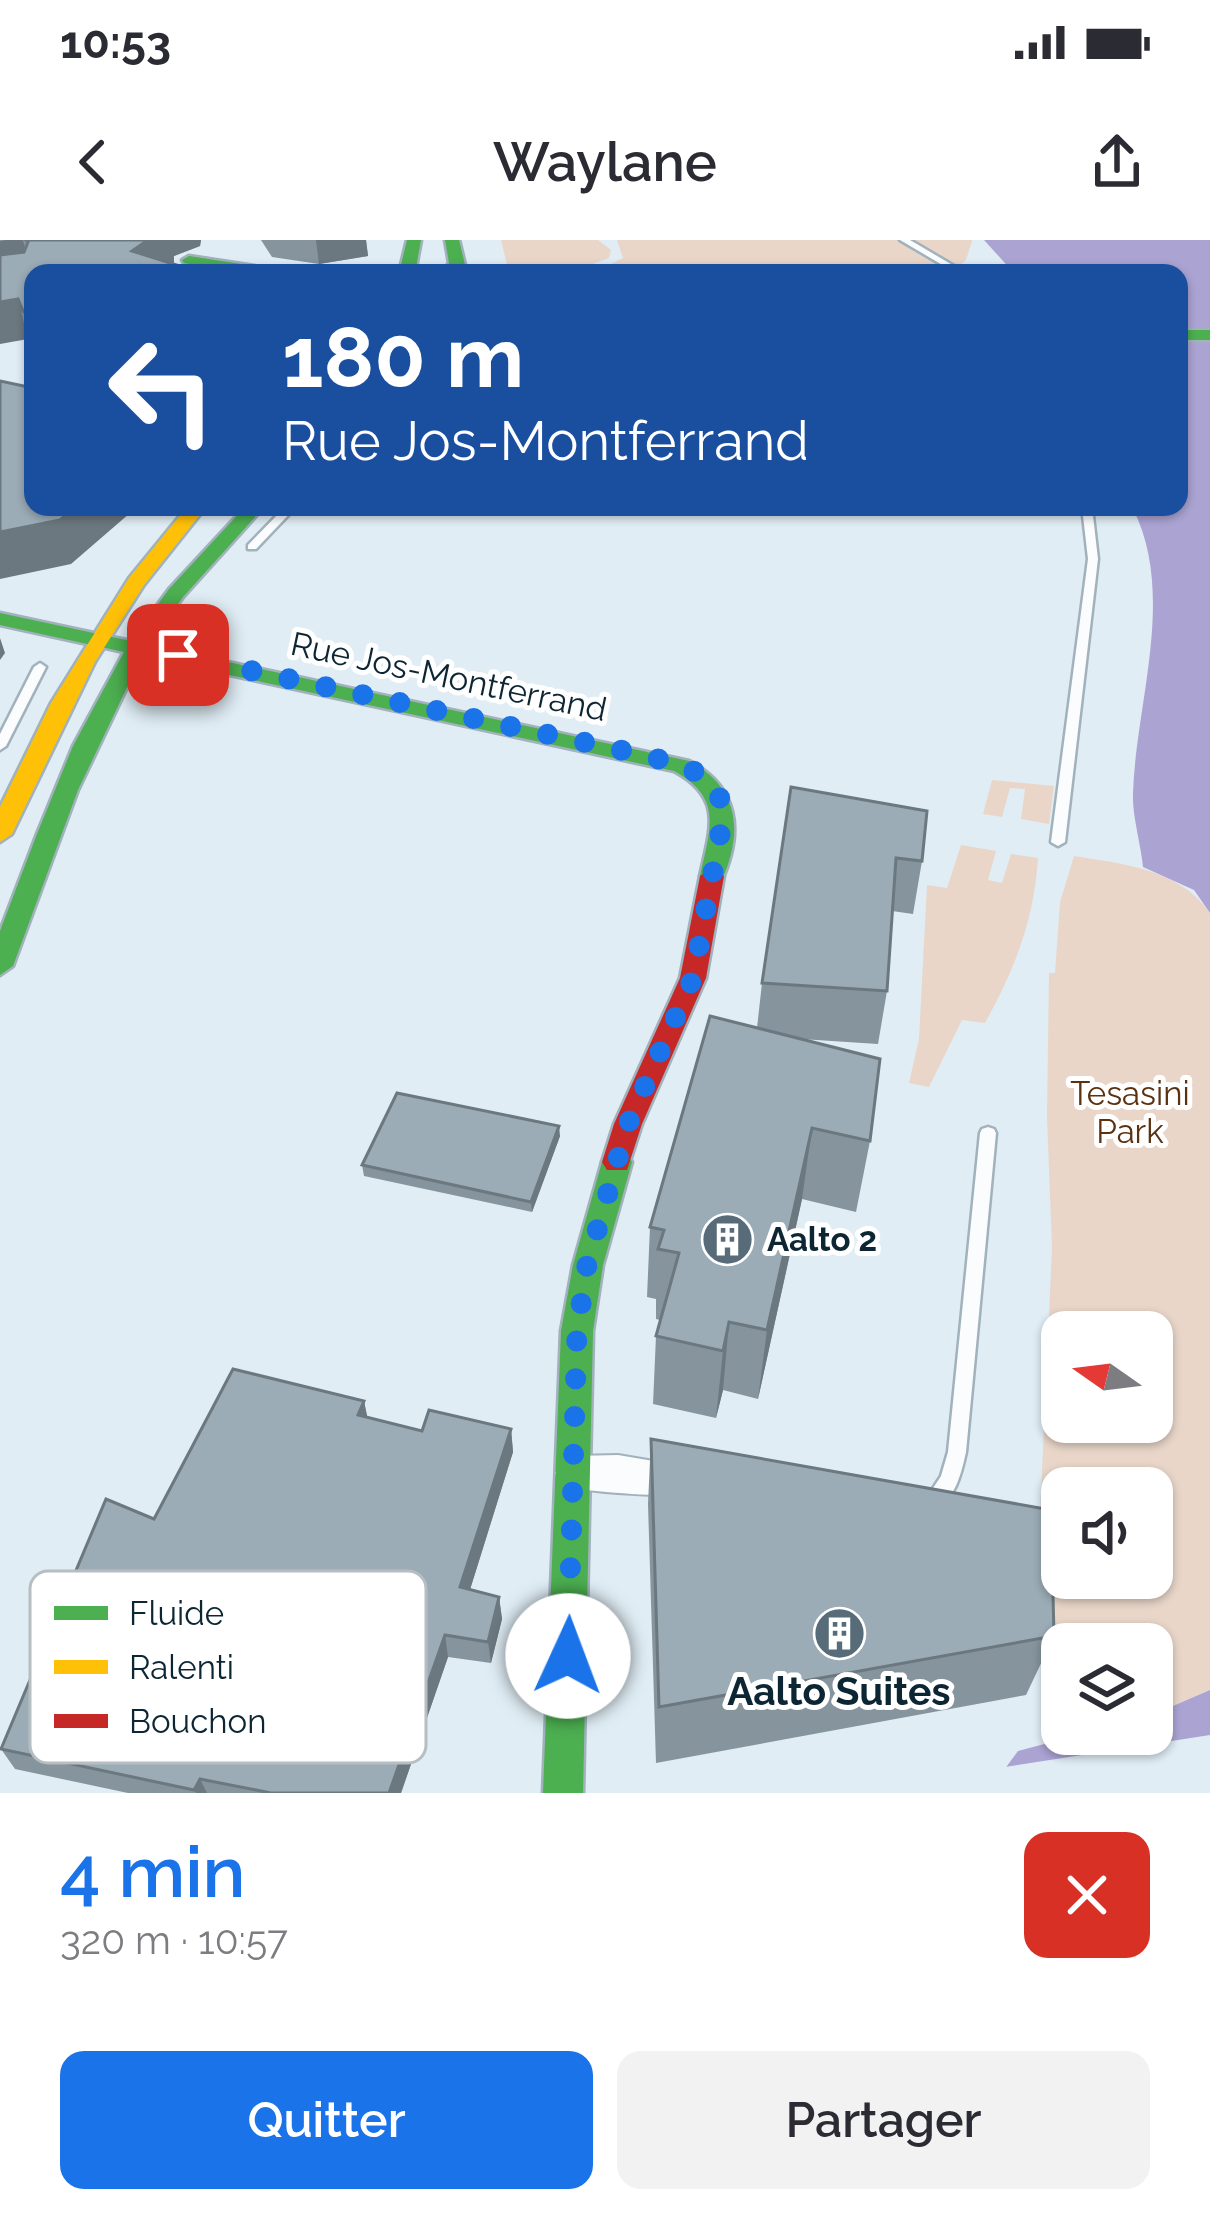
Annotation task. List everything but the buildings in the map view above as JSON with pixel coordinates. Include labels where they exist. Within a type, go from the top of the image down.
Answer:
[{"type":"main road","points":[[188,260],[212,264]]},
{"type":"main road","points":[[0,834],[44,731],[92,637],[190,516]]},
{"type":"main road","points":[[0,966],[62,808],[138,646],[170,601],[247,516]]},
{"type":"main road","points":[[170,601],[227,571],[252,547]]},
{"type":"main road","points":[[0,619],[138,646]]},
{"type":"main road","name":"Rue Jos-Montferrand","points":[[138,646],[639,754],[691,768],[714,784],[722,799],[724,814],[693,978],[628,1124],[587,1265],[577,1331],[563,1793]]},
{"type":"street","points":[[574,1473],[618,1472],[713,1484]]},
{"type":"lane","points":[[904,240],[946,264]]},
{"type":"lane","points":[[252,547],[283,516]]},
{"type":"lane","points":[[1058,842],[1093,559],[1088,516]]},
{"type":"lane","points":[[0,746],[40,667]]},
{"type":"lane","points":[[911,1514],[940,1498],[957,1452],[988,1133]]},
{"type":"green space","points":[[501,240],[598,240],[611,250],[609,258],[593,264],[507,264]]},
{"type":"green space","points":[[617,240],[972,240],[961,264],[611,264],[623,258]]},
{"type":"green space","points":[[992,780],[1054,786],[1049,824],[1021,819],[1025,789],[1010,788],[1002,817],[983,814]]},
{"type":"green space","points":[[961,845],[996,851],[988,880],[1002,883],[1011,854],[1038,858],[1036,881],[1021,944],[996,1003],[985,1023],[962,1020],[929,1087],[909,1083],[919,1039],[927,885],[947,888]]},
{"type":"green space","name":"Tesasini Park","points":[[1074,856],[1167,878],[1210,913],[1210,1690],[1173,1706],[1173,1623],[1041,1623],[1041,1628],[1036,1605],[1041,1493],[1041,1599],[1173,1599],[1173,1467],[1042,1467],[1043,1443],[1173,1443],[1173,1311],[1049,1311],[1049,973],[1055,973],[1060,902]]},
{"type":"shaded area","points":[[984,240],[1210,240],[1210,913],[1194,890],[1143,867],[1133,802],[1153,611],[1152,575],[1136,516],[1188,516],[1188,264],[1006,264]]},
{"type":"shaded area","points":[[1210,1690],[1210,1793],[987,1793],[1018,1751],[1041,1745],[1041,1755],[1173,1755],[1173,1706]]},
{"type":"pier","points":[[1210,1735],[1210,1793],[981,1793],[998,1768],[1082,1755],[1173,1755],[1173,1741]]},
{"type":"traffic: fast","points":[[409,264],[414,240]]},
{"type":"traffic: fast","points":[[452,240],[455,264]]},
{"type":"traffic: fast","points":[[189,260],[213,264]]},
{"type":"traffic: fast","points":[[1188,335],[1210,335]]},
{"type":"traffic: fast","points":[[0,966],[104,704],[152,624],[247,516]]},
{"type":"traffic: fast","points":[[0,619],[681,766],[711,786],[722,811],[712,876]]},
{"type":"traffic: fast","points":[[563,1793],[577,1331],[588,1265],[617,1162]]},
{"type":"traffic: slow","points":[[0,834],[40,746],[109,621],[189,516]]},
{"type":"traffic: jam","points":[[617,1162],[628,1124],[693,978],[712,876]]},
{"type":"place","name":"Aalto 2","points":[[728,1239]]},
{"type":"place","name":"Aalto Suites","points":[[839,1634]]},
{"type":"route","points":[[178,655],[639,754],[691,768],[714,784],[722,799],[724,814],[693,978],[628,1124],[587,1265],[573,1409],[568,1656]]}]
